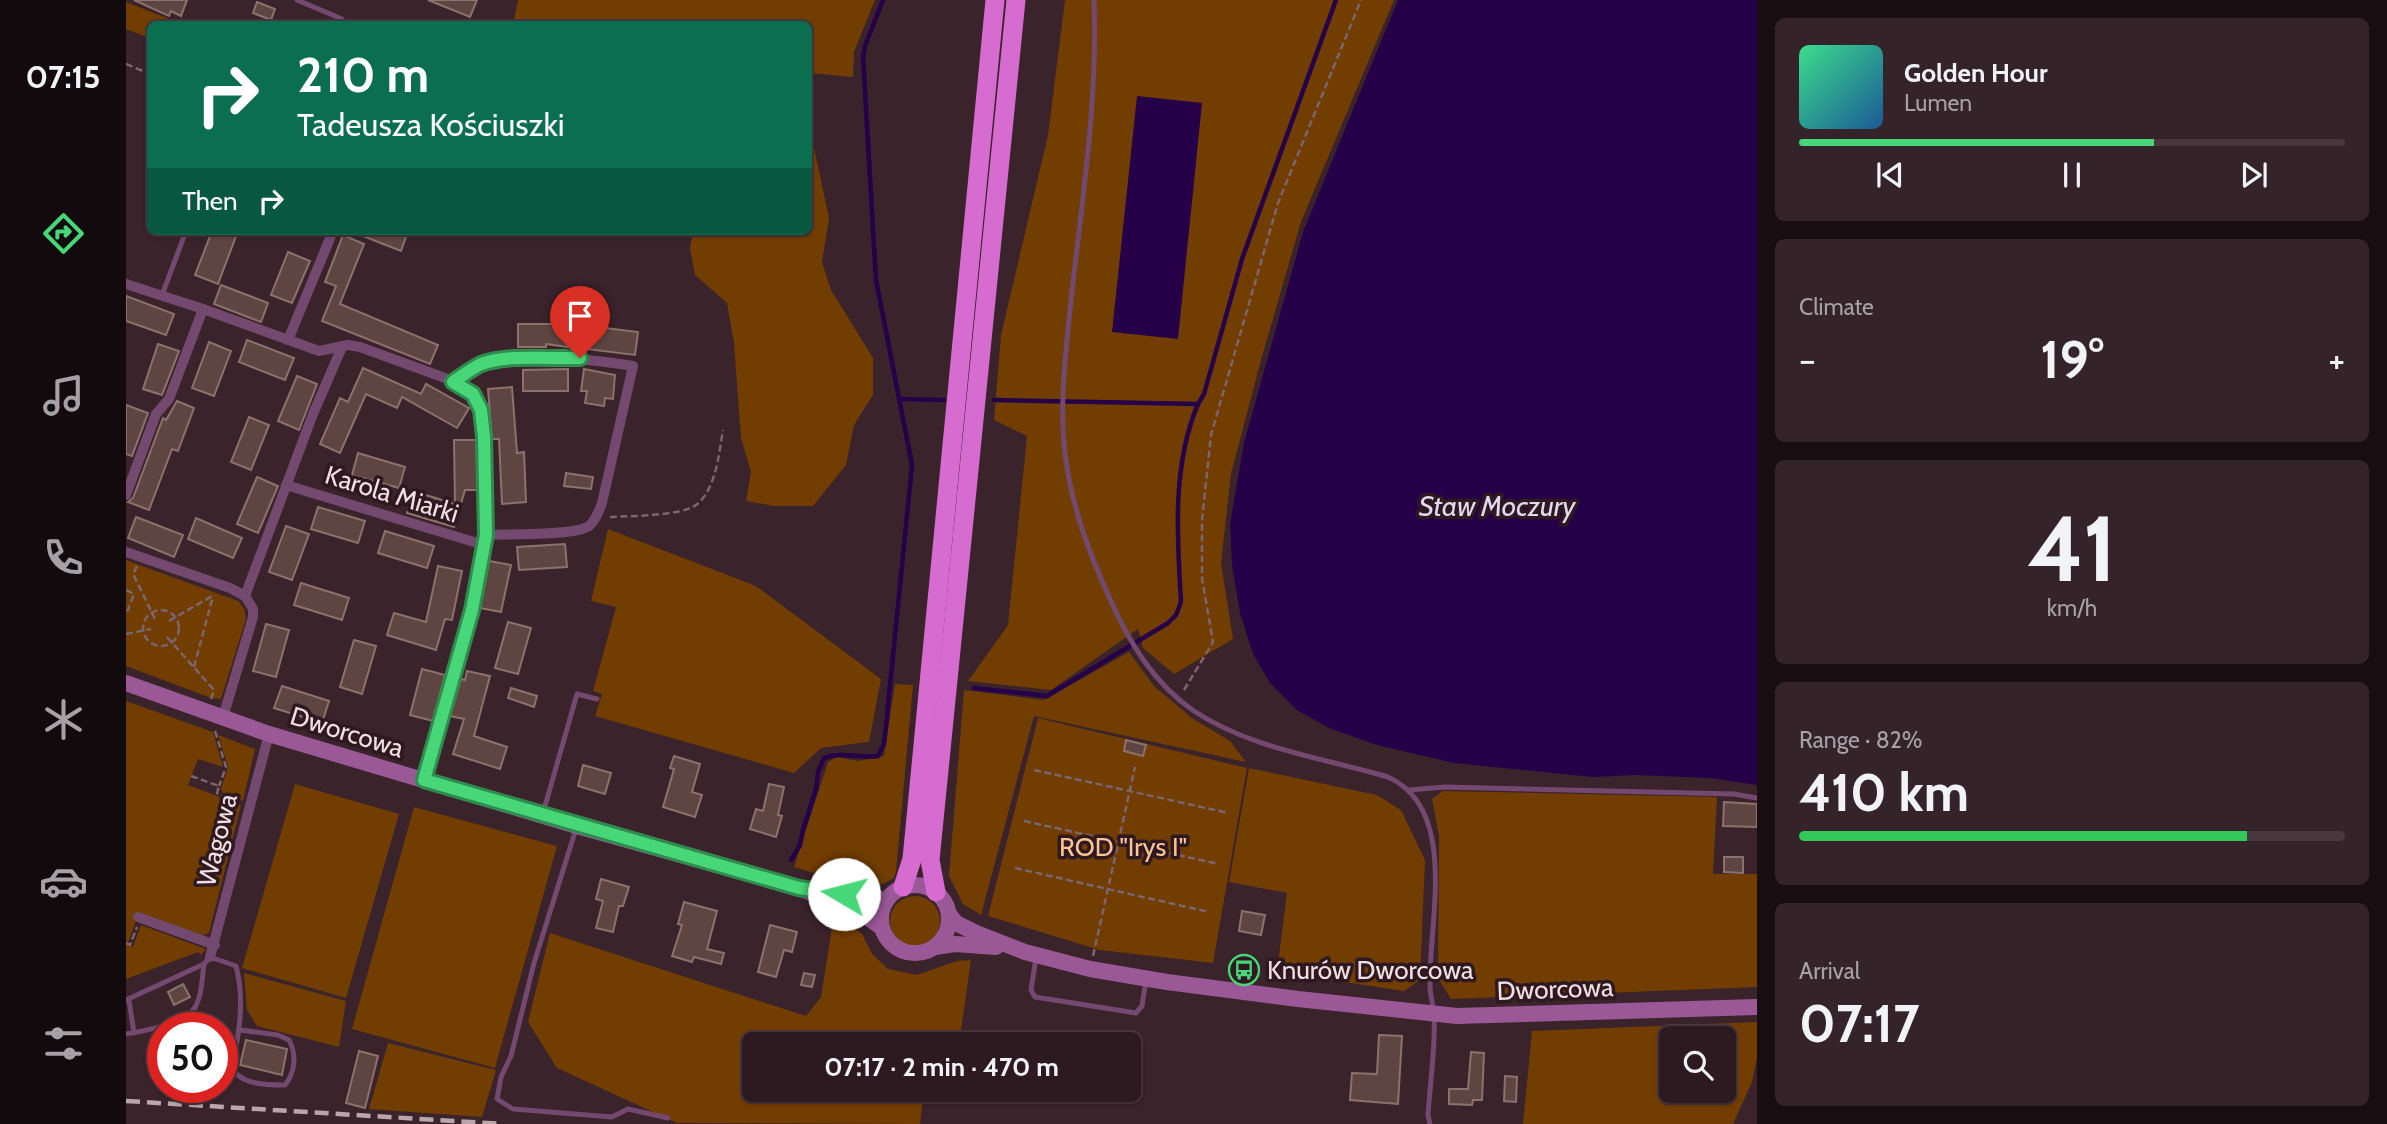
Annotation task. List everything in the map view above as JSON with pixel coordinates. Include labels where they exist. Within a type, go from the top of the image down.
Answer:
[{"type":"highway","points":[[904,887],[912,859],[995,0]]},
{"type":"highway","points":[[936,892],[930,860],[1016,0]]},
{"type":"main road","name":"Dworcowa","points":[[126,683],[207,711],[219,724],[269,734],[542,816],[799,888],[860,912],[881,927]]},
{"type":"main road","points":[[920,886],[936,892],[948,914],[947,931],[935,947],[917,953],[907,952],[890,943],[881,927],[881,916],[887,901],[897,890],[904,887],[920,886]]},
{"type":"main road","name":"Dworcowa","points":[[799,888],[887,901]]},
{"type":"main road","name":"Dworcowa","points":[[948,914],[965,928],[1031,953],[1090,969],[1146,979],[1434,1014],[1477,1016],[1757,1007]]},
{"type":"main road","name":"Dworcowa","points":[[935,947],[972,945],[1031,953]]},
{"type":"street","points":[[288,340],[331,235]]},
{"type":"street","points":[[126,284],[319,351],[360,347],[453,382],[473,394],[481,410],[484,437],[485,540],[472,610],[424,780]]},
{"type":"street","points":[[126,495],[156,414],[169,399],[203,309]]},
{"type":"street","points":[[246,596],[317,403],[342,347]]},
{"type":"street","points":[[453,382],[482,364],[519,359],[580,358],[633,366],[603,503],[596,519]]},
{"type":"street","name":"Karola Miarki","points":[[286,485],[485,540],[587,528],[596,519]]},
{"type":"street","points":[[126,552],[230,588],[246,596],[252,606],[253,617],[219,724]]},
{"type":"street","name":"Wagowa","points":[[207,960],[215,945],[248,805],[269,734]]},
{"type":"street","points":[[139,917],[215,945]]},
{"type":"lane","points":[[297,0],[342,19]]},
{"type":"lane","points":[[1094,0],[1094,70],[1062,406],[1065,455],[1075,509],[1099,576],[1129,638],[1150,670],[1179,698],[1210,721],[1239,735],[1388,777],[1410,790],[1426,816],[1433,845],[1434,921],[1430,987],[1434,1014],[1430,1124]]},
{"type":"lane","points":[[162,295],[185,235]]},
{"type":"lane","points":[[542,816],[577,694],[597,699]]},
{"type":"lane","points":[[1410,790],[1444,787],[1734,793],[1757,798]]},
{"type":"lane","points":[[577,826],[538,951],[510,1056],[501,1077],[497,1100],[513,1110],[612,1117],[628,1109],[668,1118]]},
{"type":"lane","points":[[1031,953],[1031,990],[1035,997],[1136,1013],[1142,1006],[1146,979]]},
{"type":"lane","points":[[126,1034],[187,1017],[200,996],[207,960]]},
{"type":"lane","points":[[134,1033],[127,1000],[207,960],[236,966],[239,977],[240,1030],[232,1068],[234,1073],[246,1080],[285,1085],[290,1079],[295,1055],[289,1040],[278,1035],[240,1030]]},
{"type":"path","points":[[1179,698],[1213,642],[1202,578],[1202,520],[1211,435],[1278,203],[1361,0]]},
{"type":"path","points":[[126,64],[147,73]]},
{"type":"path","points":[[596,519],[664,513],[690,508],[698,503],[713,477],[723,430]]},
{"type":"path","points":[[141,557],[133,575],[155,619]]},
{"type":"path","points":[[126,590],[134,594],[126,615]]},
{"type":"path","points":[[169,621],[213,596],[194,668]]},
{"type":"path","points":[[167,611],[175,617],[178,634],[171,643],[156,645],[148,640],[144,631],[145,621],[152,613],[167,611]]},
{"type":"path","points":[[126,634],[151,629]]},
{"type":"path","points":[[167,637],[214,690],[207,711]]},
{"type":"path","points":[[219,724],[226,767],[216,793],[248,805]]},
{"type":"path","points":[[1090,969],[1135,767]]},
{"type":"path","points":[[1034,770],[1229,813]]},
{"type":"path","points":[[191,776],[219,786]]},
{"type":"path","points":[[1024,821],[1219,864]]},
{"type":"path","points":[[1015,868],[1209,912]]},
{"type":"path","points":[[126,943],[130,945],[139,917]]},
{"type":"green space","points":[[518,0],[875,0],[854,52],[853,77],[812,73],[812,21],[514,21]]},
{"type":"green space","points":[[1065,0],[1394,0],[1301,222],[1231,474],[1221,563],[1233,639],[1174,674],[1143,648],[1138,629],[1051,690],[968,681],[1008,625],[1027,436],[994,420],[1001,335],[1048,135]]},
{"type":"green space","points":[[126,2],[174,21],[147,21],[147,37],[126,29]]},
{"type":"green space","points":[[812,138],[829,218],[822,262],[831,290],[873,358],[873,395],[854,425],[846,465],[813,506],[774,506],[746,501],[751,472],[741,438],[734,343],[727,303],[695,275],[690,248],[692,235],[812,235]]},
{"type":"green space","points":[[608,529],[756,586],[881,679],[869,742],[821,748],[794,773],[595,716],[602,694],[593,691],[616,607],[591,601]]},
{"type":"green space","points":[[126,560],[238,601],[244,608],[246,619],[221,699],[211,698],[126,666]]},
{"type":"green space","points":[[1129,652],[1154,686],[1192,718],[1230,741],[1246,762],[1034,716],[981,915],[963,904],[949,876],[964,690],[1044,700]]},
{"type":"green space","points":[[895,684],[913,685],[896,872],[893,879],[865,888],[794,867],[828,762],[837,757],[858,761],[884,756]]},
{"type":"green space","points":[[126,701],[213,732],[223,767],[198,759],[188,785],[241,805],[209,933],[201,936],[139,913],[127,945],[133,947],[141,925],[206,949],[201,955],[198,952],[126,979]]},
{"type":"green space","name":"ROD \"Irys I\"","points":[[1038,718],[1247,768],[1213,963],[1100,950],[988,916]]},
{"type":"green space","points":[[218,735],[255,749],[243,801],[223,793],[221,789],[228,767]]},
{"type":"green space","points":[[1249,768],[1377,795],[1401,810],[1425,860],[1420,980],[1404,991],[1277,972],[1287,893],[1229,882]]},
{"type":"green space","points":[[295,784],[399,814],[346,998],[242,968]]},
{"type":"green space","points":[[1443,791],[1717,797],[1713,874],[1757,874],[1757,987],[1451,999],[1438,978],[1439,836],[1432,799]]},
{"type":"green space","points":[[414,807],[557,846],[495,1068],[352,1029]]},
{"type":"green space","points":[[915,896],[932,904],[940,921],[932,938],[915,946],[898,938],[890,921],[898,904]]},
{"type":"green space","points":[[833,921],[848,924],[862,934],[872,954],[888,969],[917,975],[957,961],[971,960],[961,1032],[742,1032],[742,1102],[923,1102],[920,1124],[677,1123],[557,1068],[528,1022],[550,933],[806,1016],[821,997]]},
{"type":"green space","points":[[244,973],[346,1001],[339,1047],[257,1026],[247,1010]]},
{"type":"green space","points":[[1757,1022],[1757,1057],[1752,1082],[1733,1124],[1523,1124],[1532,1031]]},
{"type":"green space","points":[[388,1043],[496,1070],[482,1117],[369,1109]]},
{"type":"water","name":"Staw Moczury","points":[[1398,0],[1757,0],[1757,785],[1710,778],[1635,775],[1593,777],[1454,763],[1377,745],[1329,728],[1297,710],[1270,683],[1253,654],[1240,613],[1232,565],[1230,524],[1244,443],[1303,232]]},
{"type":"water","points":[[1137,96],[1202,103],[1178,339],[1112,332]]},
{"type":"building","points":[[134,0],[187,0],[181,16],[171,11],[169,16]]},
{"type":"building","points":[[428,0],[477,0],[470,17]]},
{"type":"building","points":[[257,2],[275,9],[271,20],[253,13]]},
{"type":"building","points":[[210,235],[236,235],[218,284],[195,275]]},
{"type":"building","points":[[343,235],[364,244],[340,304],[438,345],[430,364],[322,321],[336,286],[325,282]]},
{"type":"building","points":[[360,235],[407,235],[401,251]]},
{"type":"building","points":[[288,252],[310,261],[292,303],[271,295]]},
{"type":"building","points":[[221,285],[268,303],[261,322],[214,304]]},
{"type":"building","points":[[126,296],[174,314],[166,335],[126,321]]},
{"type":"building","points":[[518,324],[568,324],[568,347],[546,344],[546,347],[518,347]]},
{"type":"building","points":[[589,326],[638,332],[635,355],[586,349]]},
{"type":"building","points":[[247,340],[294,358],[285,380],[239,362]]},
{"type":"building","points":[[209,342],[231,351],[214,396],[192,388]]},
{"type":"building","points":[[158,344],[179,351],[162,395],[143,389]]},
{"type":"building","points":[[363,368],[421,394],[426,384],[469,408],[457,428],[402,397],[397,408],[366,394],[340,453],[320,444],[340,398],[348,402]]},
{"type":"building","points":[[568,369],[568,391],[523,391],[523,370]]},
{"type":"building","points":[[584,369],[615,375],[613,399],[605,398],[604,406],[585,403],[587,391],[581,391]]},
{"type":"building","points":[[297,376],[317,384],[299,430],[278,421]]},
{"type":"building","points":[[512,387],[517,453],[524,452],[526,502],[502,504],[499,439],[492,439],[488,389]]},
{"type":"building","points":[[177,401],[194,408],[178,451],[172,449],[149,510],[128,502],[133,498],[163,418],[166,420]]},
{"type":"building","points":[[126,405],[148,413],[132,456],[126,454]]},
{"type":"building","points":[[249,417],[269,425],[251,470],[231,462]]},
{"type":"building","points":[[454,440],[476,440],[478,490],[465,490],[454,527],[407,513],[413,491],[455,504]]},
{"type":"building","points":[[358,453],[405,467],[399,488],[352,475]]},
{"type":"building","points":[[566,473],[593,477],[591,489],[564,486]]},
{"type":"building","points":[[257,477],[278,486],[258,533],[237,524]]},
{"type":"building","points":[[318,507],[365,521],[358,543],[311,529]]},
{"type":"building","points":[[136,517],[183,535],[174,557],[128,538]]},
{"type":"building","points":[[196,518],[242,538],[233,558],[188,539]]},
{"type":"building","points":[[286,526],[309,534],[292,580],[269,572]]},
{"type":"building","points":[[385,531],[434,546],[427,568],[378,553]]},
{"type":"building","points":[[565,544],[567,567],[519,570],[517,547]]},
{"type":"building","points":[[489,561],[511,565],[501,612],[480,608]]},
{"type":"building","points":[[438,566],[462,571],[452,620],[445,619],[436,650],[387,635],[394,613],[426,622]]},
{"type":"building","points":[[301,583],[349,598],[342,620],[294,605]]},
{"type":"building","points":[[508,622],[531,628],[518,674],[495,668]]},
{"type":"building","points":[[266,624],[289,630],[276,677],[253,671]]},
{"type":"building","points":[[354,640],[376,646],[362,694],[340,687]]},
{"type":"building","points":[[422,669],[445,675],[433,721],[410,715]]},
{"type":"building","points":[[467,671],[490,676],[474,736],[507,747],[500,769],[453,754],[464,719],[450,716],[461,679],[465,680]]},
{"type":"building","points":[[282,686],[329,701],[322,723],[274,708]]},
{"type":"building","points":[[511,688],[537,696],[534,707],[508,698]]},
{"type":"building","points":[[1126,740],[1146,745],[1143,756],[1124,751]]},
{"type":"building","points":[[674,756],[700,764],[692,792],[702,795],[695,817],[663,807],[674,769],[670,768]]},
{"type":"building","points":[[583,765],[611,773],[605,794],[578,786]]},
{"type":"building","points":[[769,784],[784,787],[778,815],[782,816],[776,837],[750,829],[756,809],[763,811]]},
{"type":"building","points":[[1724,802],[1757,804],[1757,827],[1723,826]]},
{"type":"building","points":[[1724,857],[1743,857],[1743,873],[1724,872]]},
{"type":"building","points":[[601,879],[629,887],[623,906],[619,906],[613,932],[596,928],[603,901],[596,899]]},
{"type":"building","points":[[684,902],[717,911],[707,949],[724,953],[721,964],[694,957],[692,962],[672,956],[682,925],[678,924]]},
{"type":"building","points":[[1242,911],[1265,915],[1261,935],[1239,931]]},
{"type":"building","points":[[770,925],[797,932],[792,952],[784,950],[776,977],[758,972]]},
{"type":"building","points":[[804,973],[815,975],[812,987],[801,985]]},
{"type":"building","points":[[183,984],[190,997],[174,1005],[168,992]]},
{"type":"building","points":[[1379,1035],[1402,1036],[1398,1104],[1350,1100],[1352,1073],[1377,1074]]},
{"type":"building","points":[[246,1040],[287,1049],[282,1075],[240,1065]]},
{"type":"building","points":[[359,1051],[378,1056],[365,1108],[346,1103]]},
{"type":"building","points":[[1471,1052],[1484,1053],[1482,1100],[1473,1100],[1472,1105],[1449,1104],[1449,1089],[1468,1089]]},
{"type":"building","points":[[1505,1076],[1517,1077],[1516,1102],[1504,1101]]},
{"type":"waterway","points":[[791,860],[800,845],[824,758],[838,755],[878,756],[884,744],[886,726],[912,465],[876,280],[863,57],[883,0]]},
{"type":"waterway","points":[[994,400],[1198,404],[1204,394],[1242,259],[1336,0]]},
{"type":"waterway","points":[[899,399],[944,400]]},
{"type":"waterway","points":[[974,688],[1047,696],[1168,623],[1176,615],[1181,602],[1178,552],[1180,476],[1184,451],[1198,404]]},
{"type":"railway","points":[[126,1101],[503,1124]]},
{"type":"place","name":"Knurów Dworcowa","points":[[1244,970]]},
{"type":"route","points":[[580,358],[491,362],[482,364],[453,382],[473,394],[481,410],[487,524],[472,610],[424,780],[799,888],[844,894]]}]
